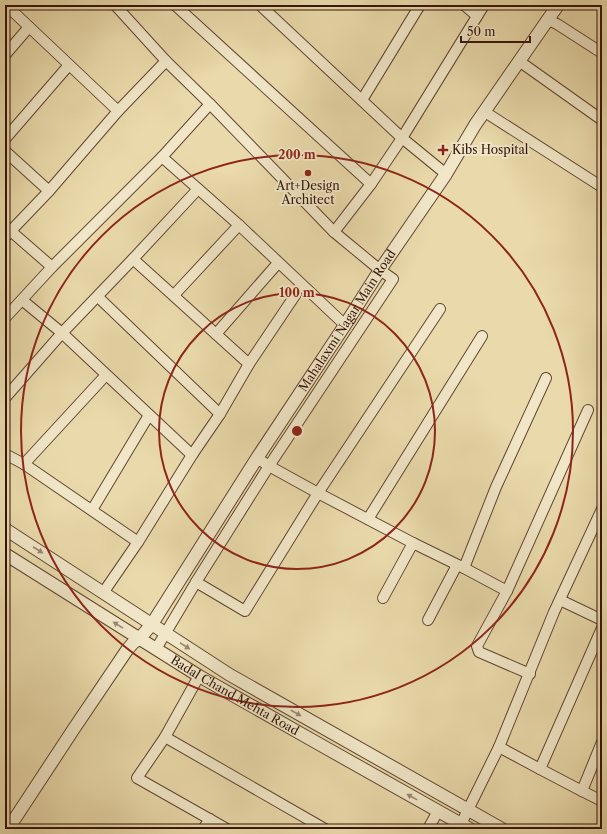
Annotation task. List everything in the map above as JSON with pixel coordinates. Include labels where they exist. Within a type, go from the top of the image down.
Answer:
[{"type":"street","points":[[6,5],[118,111]]},
{"type":"street","points":[[116,5],[166,61],[210,104],[334,232],[380,270],[393,278],[269,466],[156,649]]},
{"type":"street","points":[[174,5],[372,184]]},
{"type":"street","points":[[362,100],[420,5]]},
{"type":"street","points":[[464,5],[476,16]]},
{"type":"street","points":[[334,232],[372,184],[484,5]]},
{"type":"street","name":"Mahalaxmi Nagar Main Road","points":[[8,829],[127,650],[152,624],[257,458],[380,270],[446,174],[485,112],[558,5]]},
{"type":"street","points":[[262,6],[402,138],[446,174]]},
{"type":"street","points":[[548,20],[557,24],[602,53]]},
{"type":"street","points":[[5,55],[29,27]]},
{"type":"street","points":[[52,267],[7,231],[49,191],[118,111],[166,61]]},
{"type":"street","points":[[519,61],[602,120]]},
{"type":"street","points":[[5,139],[69,65]]},
{"type":"street","points":[[5,318],[52,267],[162,157],[210,104]]},
{"type":"street","points":[[485,112],[602,188]]},
{"type":"street","points":[[5,151],[49,191]]},
{"type":"street","points":[[162,157],[239,225],[345,325]]},
{"type":"street","points":[[5,398],[62,333],[98,297],[198,189]]},
{"type":"street","points":[[174,295],[239,225]]},
{"type":"street","points":[[133,259],[249,364]]},
{"type":"street","points":[[216,334],[278,263]]},
{"type":"street","points":[[103,593],[138,542],[192,455],[220,414],[249,364],[302,285]]},
{"type":"street","points":[[98,297],[220,414]]},
{"type":"street","points":[[22,300],[62,333],[192,455]]},
{"type":"street","points":[[196,582],[245,611],[318,493],[440,309]]},
{"type":"street","points":[[368,519],[482,336]]},
{"type":"street","points":[[24,464],[106,375]]},
{"type":"street","points":[[428,620],[461,567],[546,378]]},
{"type":"street","points":[[530,674],[479,652],[477,646],[507,591],[588,410]]},
{"type":"street","points":[[92,510],[149,415]]},
{"type":"street","points":[[5,454],[24,464],[138,542]]},
{"type":"street","points":[[257,458],[318,493],[507,591]]},
{"type":"street","points":[[466,827],[468,810],[499,747],[560,600],[602,509]]},
{"type":"street","points":[[5,529],[230,675],[502,829]]},
{"type":"street","points":[[384,598],[413,543]]},
{"type":"street","name":"Badal Chand Mehta Road","points":[[5,554],[199,676],[466,827]]},
{"type":"street","points":[[560,600],[602,620]]},
{"type":"street","points":[[540,769],[602,628]]},
{"type":"street","points":[[199,676],[165,737],[137,778],[226,829]]},
{"type":"street","points":[[165,737],[325,829]]},
{"type":"street","points":[[582,791],[602,742]]},
{"type":"street","points":[[499,747],[602,801]]},
{"type":"street","points":[[428,829],[438,811]]},
{"type":"street","points":[[203,829],[210,819]]},
{"type":"place","name":"Kibs Hospital","points":[[443,150]]},
{"type":"place","name":"Art+Design Architect","points":[[308,173]]}]
